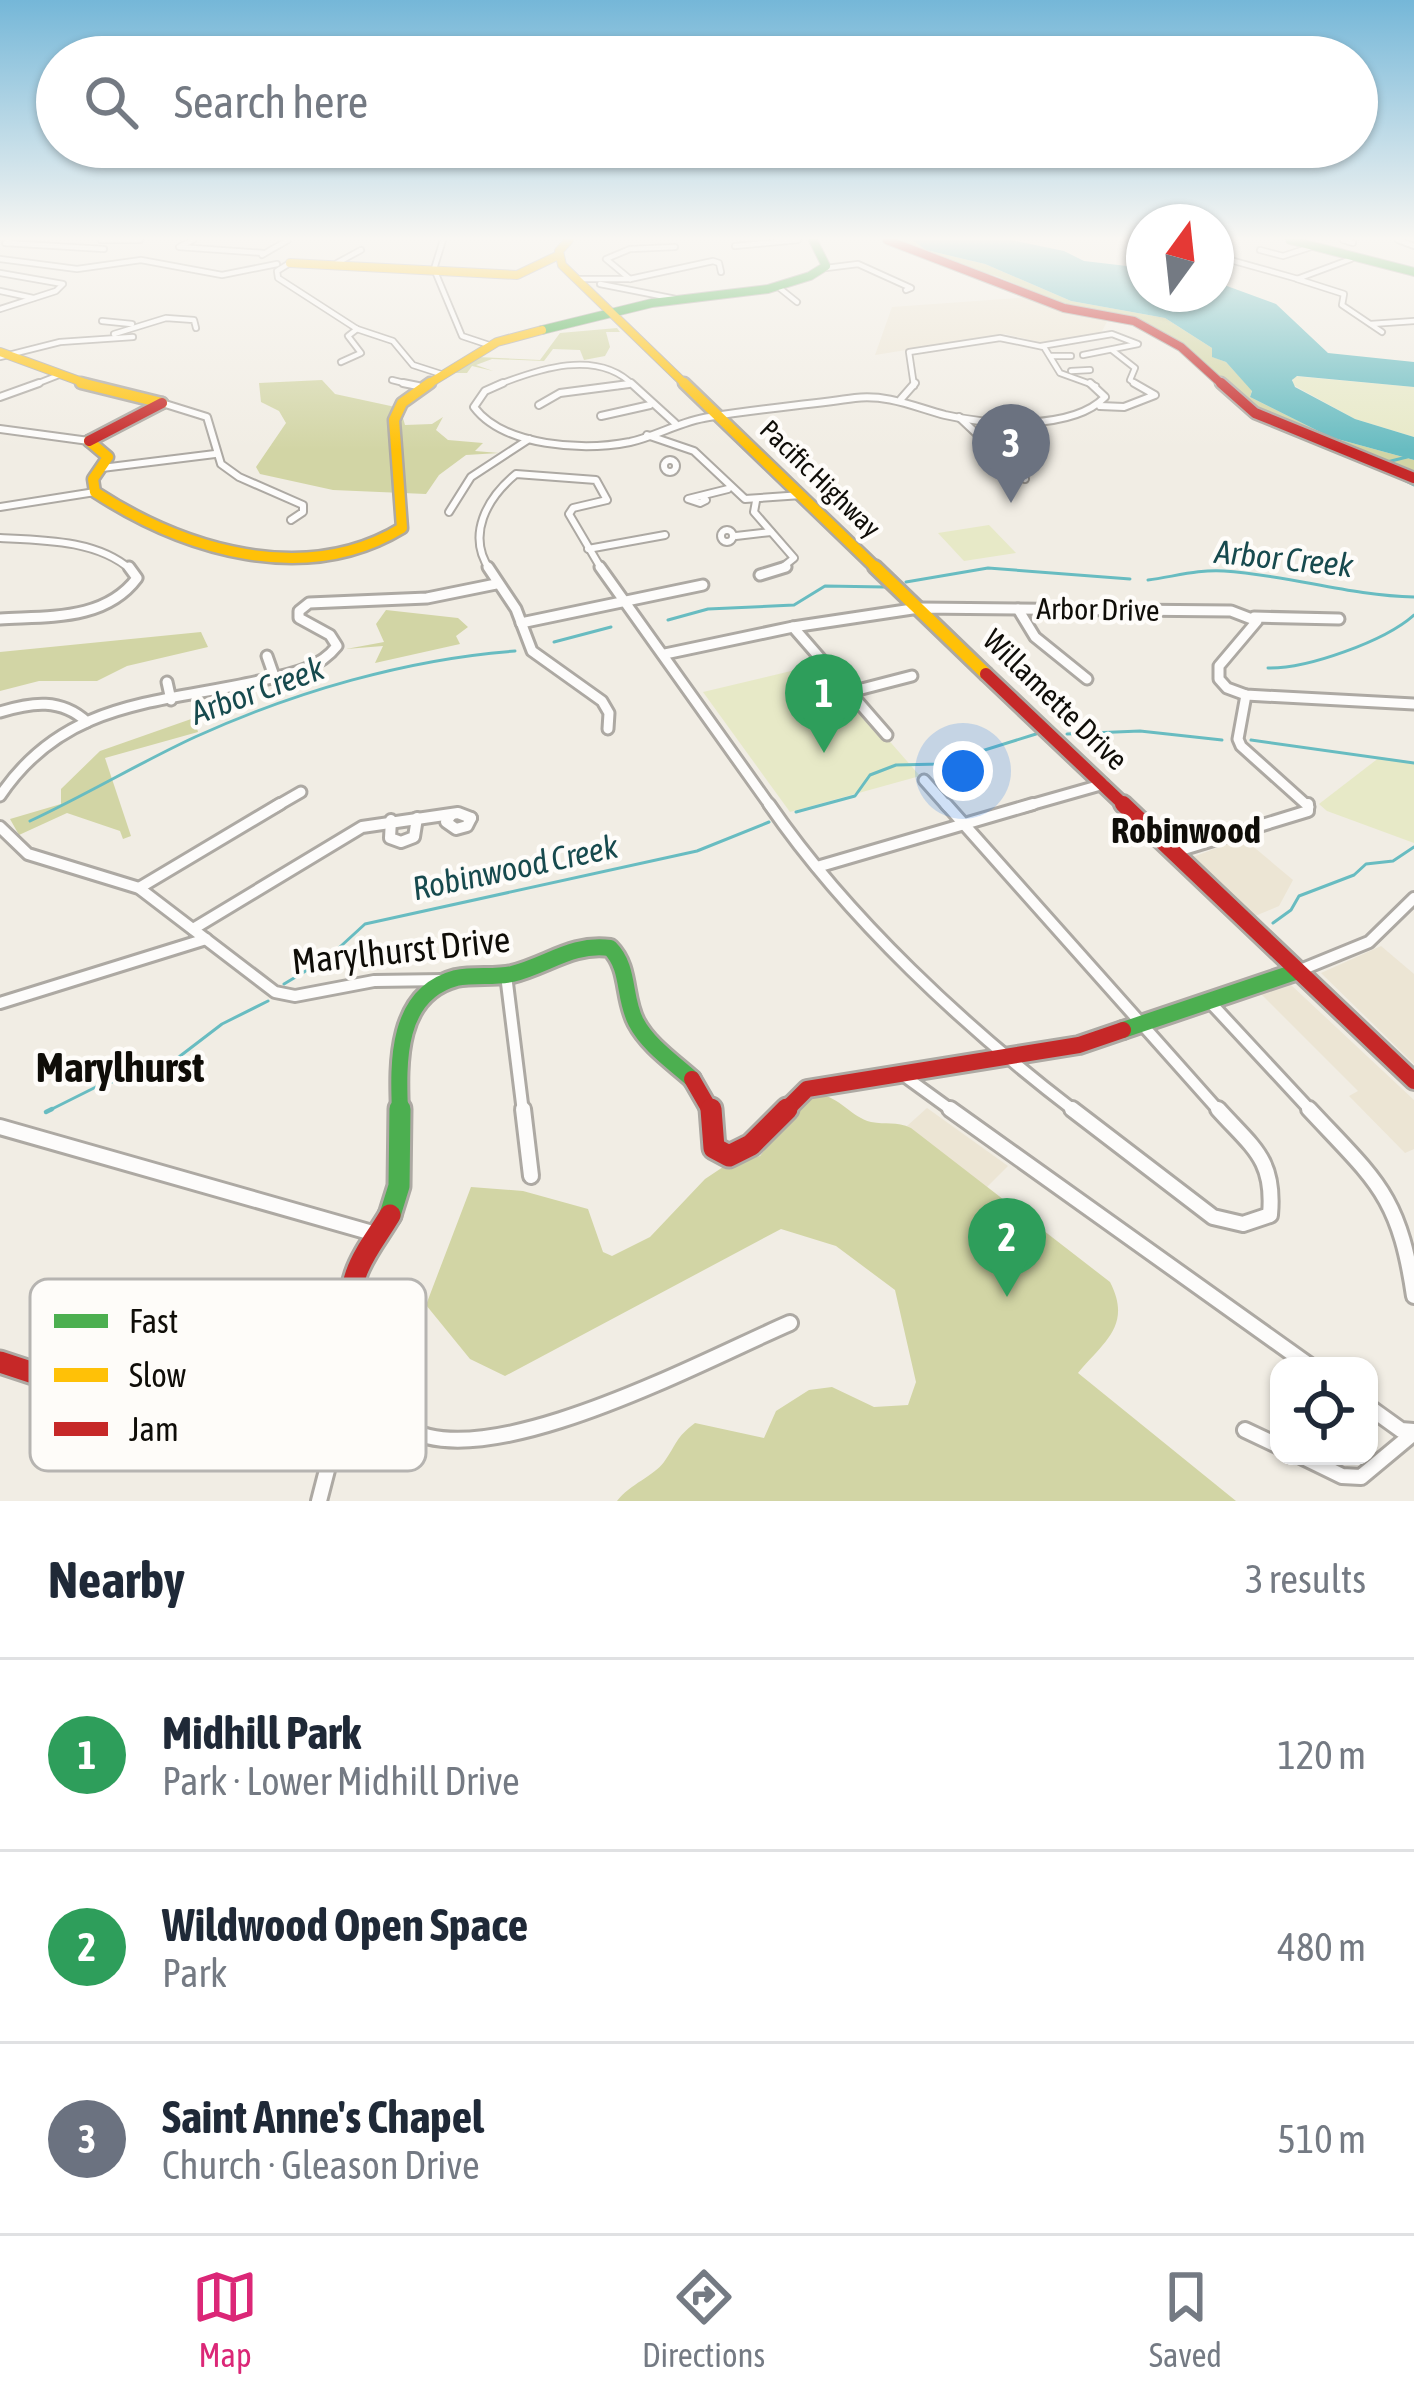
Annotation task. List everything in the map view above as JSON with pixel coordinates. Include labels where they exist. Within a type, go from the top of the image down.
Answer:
[{"type":"street","points":[[328,310],[357,329],[393,341],[408,362],[444,375]]},
{"type":"street","points":[[452,310],[464,338],[489,345]]},
{"type":"street","points":[[0,507],[95,492],[207,546],[325,556],[369,550],[388,542],[402,528],[394,473],[397,409],[418,386],[489,345],[622,310]]},
{"type":"street","points":[[1076,310],[1130,319],[1181,347],[1255,413],[1414,478]]},
{"type":"street","points":[[1350,310],[1382,332]]},
{"type":"street","name":"Pacific Highway","points":[[612,312],[919,608]]},
{"type":"street","points":[[3,354],[109,336],[177,317],[194,320],[196,328]]},
{"type":"street","points":[[102,321],[137,326]]},
{"type":"street","points":[[1371,324],[1414,321]]},
{"type":"street","points":[[341,362],[361,353],[349,336],[357,329]]},
{"type":"street","points":[[902,399],[915,386],[909,352],[992,339],[1041,346],[1112,334],[1138,344],[1083,355]]},
{"type":"street","points":[[109,336],[133,337]]},
{"type":"street","points":[[1041,346],[1060,370],[1103,391],[1100,406]]},
{"type":"street","points":[[674,423],[616,369],[591,364],[513,379],[485,391],[475,412],[529,439],[608,444],[647,436],[674,423],[870,396],[902,399],[958,417],[1067,416],[1100,406],[1127,406],[1155,395],[1130,380],[1135,368],[1112,350]]},
{"type":"street","points":[[3,354],[207,417],[214,430],[214,454],[237,476],[300,502],[304,512],[290,520]]},
{"type":"street","points":[[1051,356],[1071,356]]},
{"type":"street","points":[[1060,370],[1090,370]]},
{"type":"street","points":[[503,372],[513,379]]},
{"type":"street","points":[[0,398],[59,375]]},
{"type":"street","points":[[392,380],[418,386]]},
{"type":"street","points":[[539,405],[560,393],[629,384]]},
{"type":"street","points":[[89,441],[162,403]]},
{"type":"street","points":[[601,416],[650,404]]},
{"type":"street","points":[[958,417],[1025,479]]},
{"type":"street","points":[[0,429],[89,441],[107,455],[93,478],[95,492]]},
{"type":"street","points":[[647,436],[689,448],[728,489],[757,501],[802,495]]},
{"type":"street","points":[[449,512],[456,490],[480,466],[529,439]]},
{"type":"street","points":[[102,468],[214,454]]},
{"type":"street","points":[[679,465],[703,460]]},
{"type":"street","points":[[608,729],[605,704],[534,653],[478,547],[495,490],[522,473],[596,480],[607,500],[569,510],[622,602],[665,653],[817,867],[1008,1060],[1213,1217],[1243,1224],[1270,1215],[1275,1192],[1269,1170],[924,780]]},
{"type":"street","points":[[704,496],[728,489]]},
{"type":"street","points":[[757,501],[754,512],[794,560],[760,575]]},
{"type":"street","points":[[736,536],[771,532]]},
{"type":"street","points":[[588,549],[665,535]]},
{"type":"street","points":[[0,538],[58,543],[100,553],[128,564],[137,578],[124,595],[102,606],[0,619]]},
{"type":"street","points":[[0,796],[10,776],[30,755],[87,722],[320,663],[336,650],[330,634],[298,616],[309,603],[329,598],[427,598],[496,584]]},
{"type":"street","points":[[521,622],[703,585]]},
{"type":"street","name":"Arbor Drive","points":[[665,653],[919,608],[1232,611],[1339,619]]},
{"type":"street","name":"Willamette Drive","points":[[919,608],[1414,1081]]},
{"type":"street","points":[[1018,608],[1035,637],[1087,679]]},
{"type":"street","points":[[1254,616],[1256,625],[1218,671],[1223,685],[1246,695],[1414,704]]},
{"type":"street","points":[[793,627],[887,735]]},
{"type":"street","points":[[267,656],[274,676]]},
{"type":"street","points":[[850,692],[912,676]]},
{"type":"street","points":[[167,682],[172,700]]},
{"type":"street","points":[[1174,852],[1308,812],[1310,806],[1241,746],[1238,739],[1246,695]]},
{"type":"street","points":[[0,712],[27,704],[56,703],[76,710],[87,722]]},
{"type":"street","points":[[817,867],[1104,784]]},
{"type":"street","points":[[1,830],[28,854],[139,888],[301,792]]},
{"type":"street","points":[[193,929],[346,834],[391,820],[451,815]]},
{"type":"street","points":[[391,820],[390,838],[401,842],[414,837],[417,818]]},
{"type":"street","name":"Marylhurst Drive","points":[[139,888],[266,987],[285,995],[385,980],[506,975],[575,944],[600,945],[617,953],[633,1018],[652,1048],[707,1097],[714,1148],[724,1156],[747,1149],[786,1104],[806,1089],[1079,1045],[1298,970]]},
{"type":"street","points":[[1298,970],[1371,941],[1414,898]]},
{"type":"street","points":[[0,1003],[206,939]]},
{"type":"street","points":[[506,975],[531,1176]]},
{"type":"street","points":[[356,1279],[395,1206],[404,1174],[398,1032],[411,1007],[448,980]]},
{"type":"street","points":[[1209,1001],[1384,1190],[1406,1235],[1414,1296]]},
{"type":"street","points":[[903,1075],[1297,1357]]},
{"type":"street","points":[[0,1127],[380,1235]]},
{"type":"street","points":[[426,1436],[520,1435],[593,1410],[790,1323]]},
{"type":"street","points":[[0,1362],[30,1372]]},
{"type":"street","points":[[1378,1414],[1401,1430],[1414,1432]]},
{"type":"street","points":[[1245,1430],[1270,1442]]},
{"type":"street","points":[[1378,1463],[1414,1432]]},
{"type":"street","points":[[1320,1465],[1361,1478],[1376,1465]]},
{"type":"street","points":[[319,1501],[327,1471]]},
{"type":"shaded area","points":[[891,310],[1085,310],[1110,316],[1101,333],[1043,343],[1005,334],[875,355]]},
{"type":"shaded area","points":[[1243,838],[1293,880],[1279,906],[1255,916],[1193,857]]},
{"type":"shaded area","points":[[1381,946],[1414,974],[1414,1064],[1321,973]]},
{"type":"shaded area","points":[[1290,984],[1414,1100],[1414,1149],[1405,1153],[1349,1096],[1358,1091],[1261,994]]},
{"type":"shaded area","points":[[927,1108],[1008,1166],[967,1207],[886,1145]]},
{"type":"green space","points":[[1083,310],[1121,310],[1165,318],[1212,348],[1213,357],[1226,362],[1252,390],[1250,397],[1330,437],[1414,460],[1414,476],[1256,412],[1181,346],[1131,319]]},
{"type":"green space","points":[[617,328],[620,332],[606,332],[610,347],[605,356],[584,360],[580,350],[553,349],[544,361],[492,359],[476,365],[493,371],[472,366],[467,373],[454,373],[478,357],[540,360],[560,333]]},
{"type":"green space","points":[[1293,376],[1414,387],[1414,437],[1355,419],[1293,385]]},
{"type":"green space","points":[[322,380],[335,394],[400,408],[405,425],[432,424],[443,417],[436,430],[448,440],[483,443],[475,451],[499,453],[466,455],[439,475],[426,494],[333,490],[260,474],[256,467],[286,423],[279,411],[261,402],[259,383]]},
{"type":"green space","points":[[989,525],[1016,553],[964,561],[938,533]]},
{"type":"green space","points":[[386,610],[458,618],[468,627],[456,636],[460,644],[375,663],[383,646],[346,649],[384,642],[376,624]]},
{"type":"green space","points":[[201,632],[208,647],[127,666],[97,681],[39,681],[0,691],[0,652]]},
{"type":"green space","points":[[816,665],[920,776],[790,812],[703,692]]},
{"type":"green space","points":[[194,718],[198,732],[105,758],[131,836],[123,839],[120,831],[67,813],[19,835],[10,819],[61,804],[61,789],[100,751]]},
{"type":"green space","points":[[1380,757],[1414,762],[1414,843],[1319,804]]},
{"type":"green space","points":[[818,1094],[864,1119],[911,1128],[1110,1282],[1117,1321],[1078,1373],[1236,1501],[617,1501],[660,1467],[695,1423],[764,1438],[776,1411],[809,1390],[832,1387],[874,1407],[908,1405],[916,1382],[895,1290],[836,1246],[781,1229],[505,1376],[470,1359],[426,1305],[471,1187],[523,1191],[588,1209],[603,1252],[612,1256],[650,1237],[705,1179],[726,1165],[760,1156],[792,1112]]},
{"type":"water","points":[[1282,310],[1328,353],[1414,362],[1414,387],[1297,376],[1292,380],[1295,387],[1355,419],[1414,437],[1414,460],[1330,437],[1250,397],[1252,391],[1226,362],[1212,357],[1212,348],[1165,318],[1132,312]]},
{"type":"waterway","points":[[1387,462],[1407,457]]},
{"type":"waterway","points":[[1380,468],[1414,485]]},
{"type":"waterway","name":"Arbor Creek","points":[[906,582],[988,568],[1130,579]]},
{"type":"waterway","name":"Arbor Creek","points":[[1148,580],[1224,571],[1414,597]]},
{"type":"waterway","name":"Arbor Creek","points":[[668,620],[708,609],[794,605],[825,586],[885,587]]},
{"type":"waterway","points":[[1268,668],[1345,652],[1414,615]]},
{"type":"waterway","name":"Arbor Creek","points":[[554,642],[611,627]]},
{"type":"waterway","name":"Arbor Creek","points":[[30,821],[195,737],[272,706],[392,670],[515,651]]},
{"type":"waterway","name":"Robinwood Creek","points":[[1067,734],[1140,731],[1222,740]]},
{"type":"waterway","name":"Robinwood Creek","points":[[796,812],[855,796],[870,775],[896,765],[940,764],[1036,734]]},
{"type":"waterway","name":"Robinwood Creek","points":[[1251,740],[1414,763]]},
{"type":"waterway","name":"Robinwood Creek","points":[[284,984],[329,957],[365,924],[697,851],[769,822]]},
{"type":"waterway","points":[[1273,923],[1291,910],[1299,896],[1354,875],[1366,864],[1393,861],[1414,847]]},
{"type":"waterway","name":"Robinwood Creek","points":[[46,1112],[104,1083],[133,1079],[171,1063],[222,1024],[268,1001]]},
{"type":"traffic: fast","points":[[542,330],[623,310]]},
{"type":"traffic: fast","points":[[390,1215],[399,1186],[400,1052],[406,1022],[422,998],[450,980],[515,973],[584,947],[610,948],[622,960],[629,1003],[640,1029],[692,1079]]},
{"type":"traffic: fast","points":[[1123,1030],[1298,971]]},
{"type":"traffic: slow","points":[[609,310],[986,674]]},
{"type":"traffic: slow","points":[[89,441],[108,457],[93,479],[95,492],[162,529],[247,554],[333,557],[371,547],[402,528],[393,450],[397,408],[489,346],[542,330]]},
{"type":"traffic: slow","points":[[0,352],[75,381],[162,403]]},
{"type":"traffic: jam","points":[[1075,310],[1134,321],[1181,347],[1255,413],[1414,478]]},
{"type":"traffic: jam","points":[[89,441],[162,403]]},
{"type":"traffic: jam","points":[[986,674],[1414,1081]]},
{"type":"traffic: jam","points":[[692,1079],[711,1106],[714,1148],[729,1156],[751,1145],[807,1089],[1079,1045],[1123,1030]]},
{"type":"traffic: jam","points":[[355,1279],[390,1215]]},
{"type":"traffic: jam","points":[[0,1362],[30,1372]]},
{"type":"place","name":"Saint Anne's Chapel","points":[[1011,503]]},
{"type":"place","name":"Midhill Park","points":[[824,753]]},
{"type":"place","name":"Wildwood Open Space","points":[[1007,1297]]},
{"type":"district","name":"Robinwood","points":[[1186,830]]},
{"type":"district","name":"Marylhurst","points":[[120,1067]]}]
